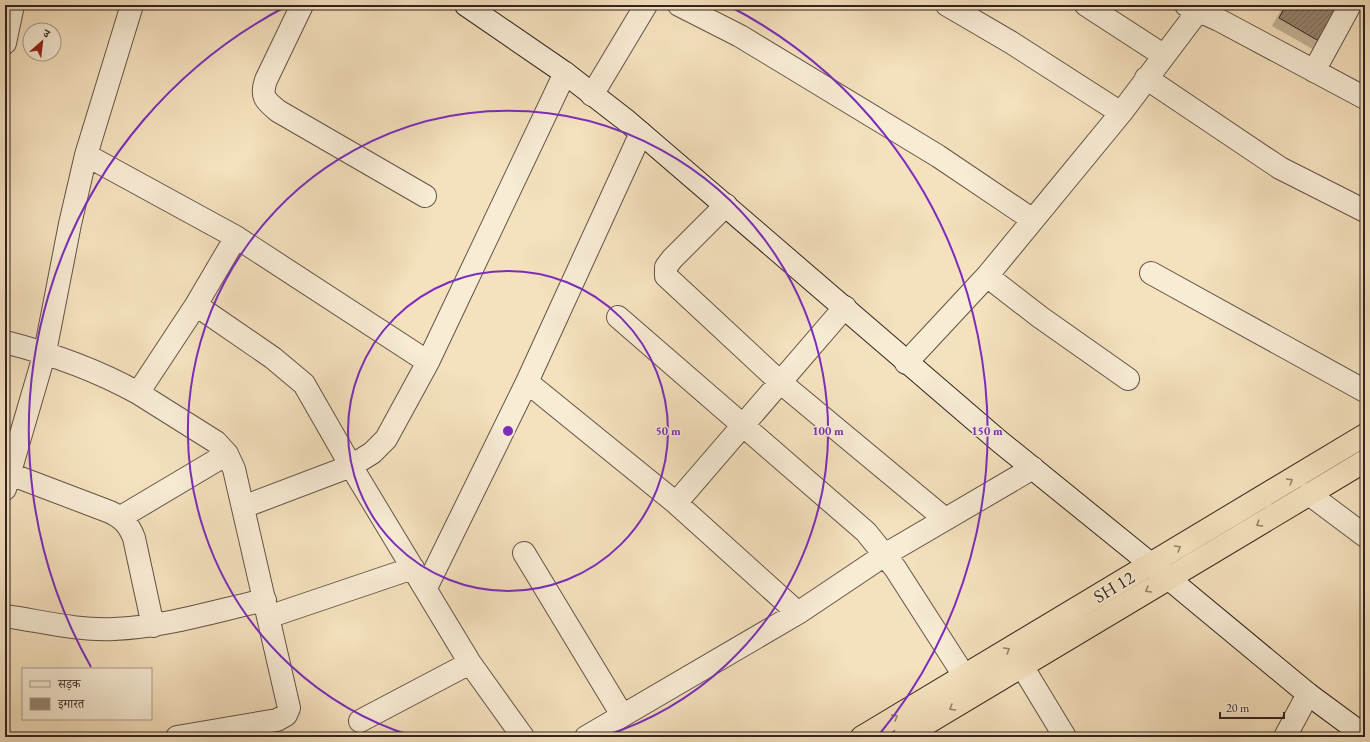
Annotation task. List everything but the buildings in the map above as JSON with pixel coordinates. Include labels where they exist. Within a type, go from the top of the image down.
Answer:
[{"type":"highway","name":"SH 12","points":[[862,737],[1365,436]]},
{"type":"highway","name":"SH 12","points":[[904,737],[1365,461]]},
{"type":"street","points":[[5,43],[13,5]]},
{"type":"street","points":[[132,5],[86,155],[70,224],[45,352],[8,481],[95,505],[121,517],[129,526],[134,538],[153,626]]},
{"type":"street","points":[[302,5],[262,90],[266,100],[278,111],[425,196]]},
{"type":"street","points":[[466,5],[565,73],[641,133],[845,307],[906,363],[1308,694],[1365,736]]},
{"type":"street","points":[[592,95],[646,5]]},
{"type":"street","points":[[679,5],[740,36],[938,156],[1033,220]]},
{"type":"street","points":[[947,5],[1012,42],[1121,113]]},
{"type":"street","points":[[1086,5],[1163,55]]},
{"type":"street","points":[[1314,71],[1350,5]]},
{"type":"street","points":[[906,363],[987,276],[1121,113],[1163,55],[1192,8],[1223,12],[1314,71],[1365,98]]},
{"type":"street","points":[[243,507],[351,466],[372,453],[386,439],[428,362],[565,73]]},
{"type":"street","points":[[1146,78],[1280,168],[1365,211]]},
{"type":"street","points":[[426,588],[527,382],[641,133]]},
{"type":"street","points":[[86,155],[236,237],[428,362]]},
{"type":"street","points":[[726,206],[672,259],[666,267],[666,276],[780,382],[945,519]]},
{"type":"street","points":[[138,393],[196,305],[236,237]]},
{"type":"street","points":[[1151,273],[1365,391]]},
{"type":"street","points":[[987,276],[1040,317],[1128,379]]},
{"type":"street","points":[[196,305],[273,358],[304,384],[351,466],[470,663],[523,737]]},
{"type":"street","points":[[676,503],[845,307]]},
{"type":"street","points":[[618,317],[866,532],[886,554],[976,694]]},
{"type":"street","points":[[5,342],[45,352],[99,372],[138,393],[216,442],[227,454],[234,469],[289,708],[286,715],[277,720],[208,734],[176,737]]},
{"type":"street","points":[[527,382],[676,503],[798,613]]},
{"type":"street","points":[[121,517],[227,454]]},
{"type":"street","points":[[586,737],[798,613],[886,554],[1033,468]]},
{"type":"street","points":[[1309,494],[1365,536]]},
{"type":"street","points":[[524,553],[622,715]]},
{"type":"street","points":[[5,616],[90,629],[153,626],[267,609],[413,568]]},
{"type":"street","points":[[360,721],[470,663]]},
{"type":"street","points":[[1022,666],[1065,737]]},
{"type":"street","points":[[1285,737],[1308,694]]}]
